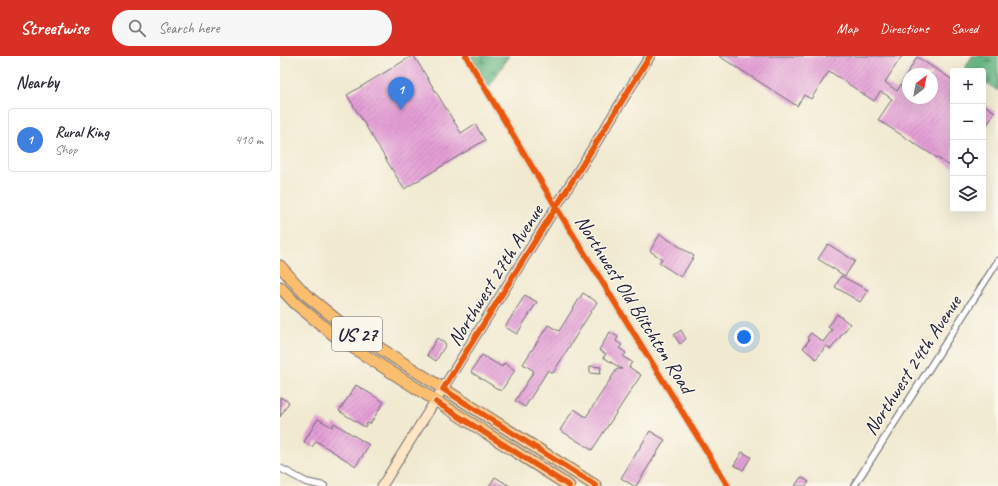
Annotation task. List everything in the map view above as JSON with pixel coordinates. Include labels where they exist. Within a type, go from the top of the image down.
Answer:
[{"type":"highway","name":"US 27","points":[[280,266],[306,294],[342,324],[596,486]]},
{"type":"highway","name":"US 27","points":[[280,287],[296,304],[335,336],[569,486]]},
{"type":"highway","points":[[543,470],[551,457]]},
{"type":"street","name":"Northwest Old Blitchton Road","points":[[466,56],[556,207],[728,486]]},
{"type":"street","name":"Northwest 27th Avenue","points":[[382,486],[436,402],[650,56]]},
{"type":"street","name":"Northwest 24th Avenue","points":[[854,486],[998,261]]},
{"type":"street","points":[[280,468],[306,482],[324,486]]},
{"type":"green space","points":[[471,56],[509,56],[489,87]]},
{"type":"green space","points":[[972,56],[998,56],[998,91],[986,83],[986,68],[965,68]]},
{"type":"building","points":[[414,56],[461,133],[475,124],[485,140],[404,189],[347,95]]},
{"type":"building","points":[[719,56],[902,56],[885,82],[897,91],[902,82],[902,104],[938,104],[938,70],[950,78],[950,166],[878,120],[892,99],[885,94],[880,92],[874,101],[829,71],[811,99],[804,95],[797,106]]},
{"type":"building","points":[[917,57],[934,68],[911,68]]},
{"type":"building","points":[[986,106],[995,112],[986,127]]},
{"type":"building","points":[[660,234],[694,256],[681,277],[659,263],[662,259],[650,251]]},
{"type":"building","points":[[828,244],[855,261],[845,276],[818,259]]},
{"type":"building","points":[[841,276],[868,290],[860,302],[835,287]]},
{"type":"building","points":[[583,293],[597,302],[553,373],[548,370],[525,407],[515,401],[534,371],[523,364],[548,325],[559,331]]},
{"type":"building","points":[[525,295],[537,302],[517,334],[505,327]]},
{"type":"building","points":[[837,314],[850,324],[831,349],[826,346],[816,359],[803,348],[809,340],[807,338],[811,333],[823,342],[832,330],[828,327]]},
{"type":"building","points":[[681,330],[686,339],[680,344],[674,335]]},
{"type":"building","points":[[610,332],[618,337],[616,341],[622,345],[619,348],[626,353],[623,357],[632,362],[629,367],[641,375],[592,450],[560,430],[574,409],[586,417],[617,369],[622,369],[603,357],[606,354],[599,350]]},
{"type":"building","points":[[437,338],[446,344],[436,361],[427,355]]},
{"type":"building","points":[[482,355],[502,367],[504,363],[515,370],[501,391],[471,372]]},
{"type":"building","points":[[590,366],[601,367],[600,374],[590,373]]},
{"type":"building","points":[[356,385],[384,402],[370,424],[367,423],[365,427],[339,411]]},
{"type":"building","points":[[280,397],[289,402],[280,417]]},
{"type":"building","points":[[318,419],[332,427],[334,423],[369,445],[356,466],[316,441],[312,447],[304,442]]},
{"type":"building","points":[[650,431],[665,440],[636,486],[634,486],[621,478]]},
{"type":"building","points":[[742,452],[751,457],[743,470],[734,465]]},
{"type":"building","points":[[495,477],[510,486],[489,486]]},
{"type":"building","points":[[801,477],[809,482],[806,486],[795,486]]},
{"type":"cycle path","points":[[466,56],[556,207],[728,486]]},
{"type":"cycle path","points":[[596,486],[443,389],[650,56]]},
{"type":"cycle path","points":[[436,402],[569,486]]},
{"type":"place","name":"Rural King","points":[[401,110]]}]
